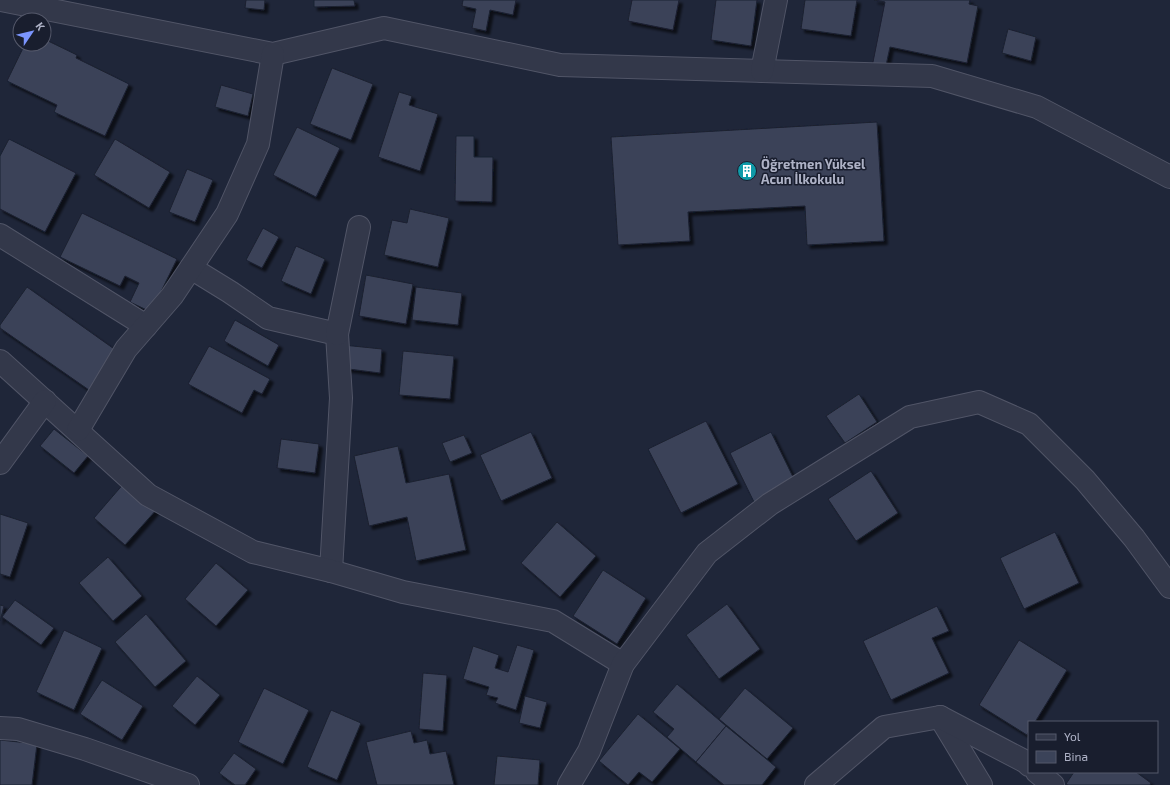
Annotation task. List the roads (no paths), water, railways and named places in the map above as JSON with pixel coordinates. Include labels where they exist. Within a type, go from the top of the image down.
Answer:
[{"type":"street","points":[[2,0],[273,54],[384,28],[560,65],[932,76],[1037,107],[1170,177]]},
{"type":"street","points":[[762,71],[776,0]]},
{"type":"street","points":[[78,430],[126,349],[172,296],[227,214],[258,144],[273,54]]},
{"type":"street","points":[[331,571],[341,398],[337,334],[359,227]]},
{"type":"street","points":[[0,235],[146,326]]},
{"type":"street","points":[[191,268],[268,318],[337,334]]},
{"type":"street","points":[[0,361],[78,430],[148,495],[253,552],[331,571],[403,592],[553,621],[623,664]]},
{"type":"street","points":[[0,463],[45,401]]},
{"type":"street","points":[[569,785],[589,751],[623,664],[707,553],[770,504],[910,418],[978,402],[1029,424],[1085,480],[1134,538],[1170,587]]},
{"type":"street","points":[[816,785],[884,727],[940,717],[1028,764]]},
{"type":"street","points":[[940,717],[981,785]]},
{"type":"street","points":[[0,728],[18,729],[85,749],[188,785]]},
{"type":"street","points":[[1038,773],[1053,785]]},
{"type":"place","name":"Öğretmen Yüksel Acun İlkokulu","points":[[747,171]]}]
